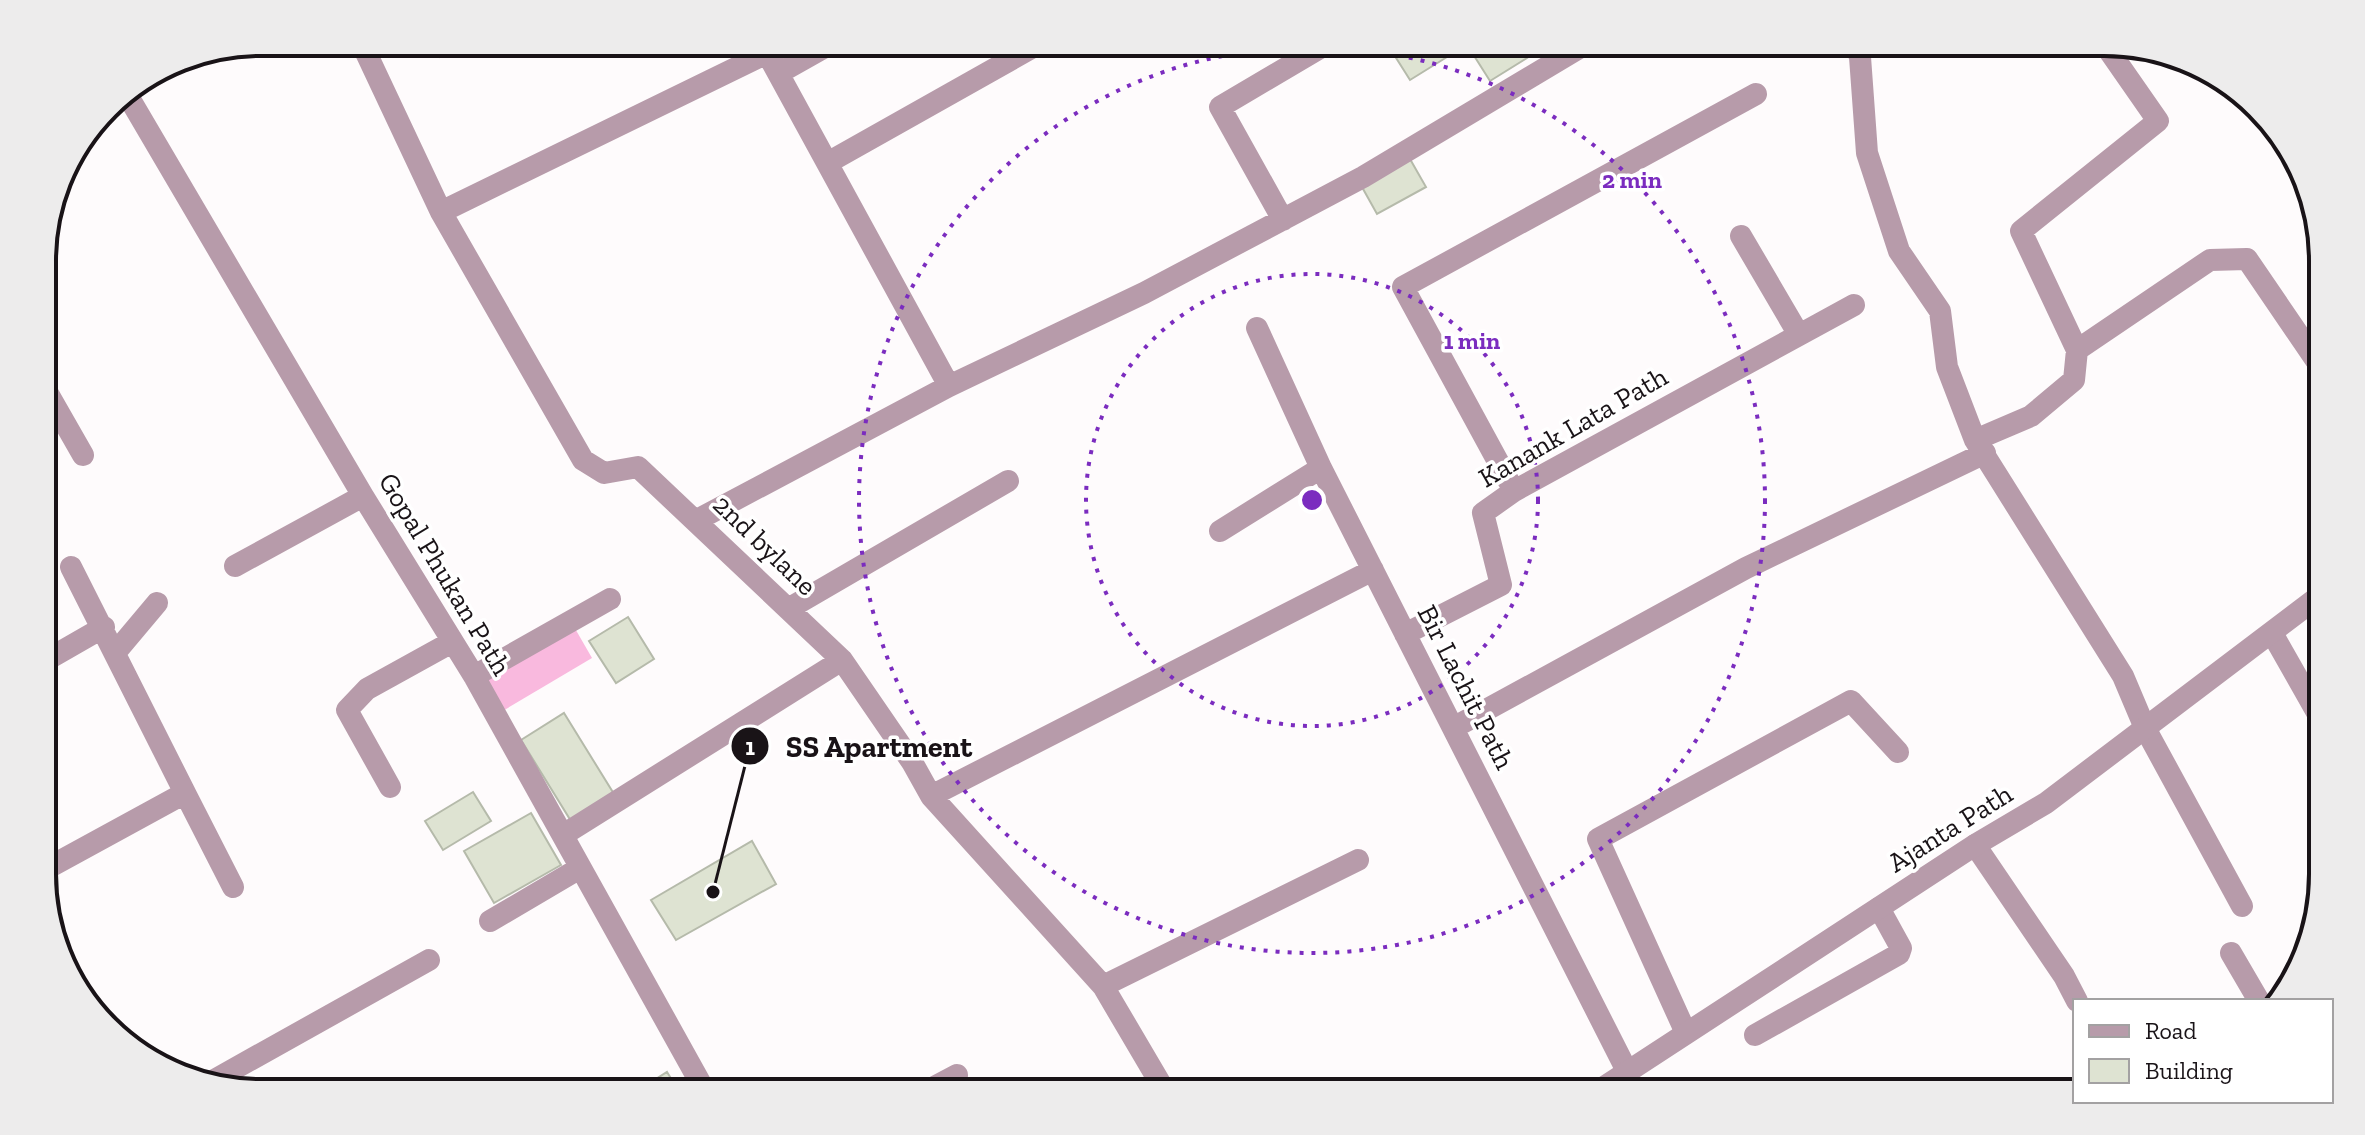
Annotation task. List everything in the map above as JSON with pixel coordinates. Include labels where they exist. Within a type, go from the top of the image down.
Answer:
[{"type":"street","name":"2nd bylane","points":[[368,56],[441,212],[583,460],[604,473],[638,467],[842,660],[912,762],[931,796],[1103,986],[1158,1079]]},
{"type":"street","points":[[441,212],[746,56]]},
{"type":"street","points":[[769,56],[949,386]]},
{"type":"street","points":[[779,73],[809,56]]},
{"type":"street","points":[[829,162],[1017,56]]},
{"type":"street","points":[[1283,220],[1220,107],[1306,56]]},
{"type":"street","points":[[697,520],[949,386],[1144,293],[1283,220],[1363,177],[1566,56]]},
{"type":"street","points":[[1860,56],[1867,153],[1899,251],[1940,311],[1947,367],[1980,446],[2123,676],[2145,728],[2242,906]]},
{"type":"street","points":[[1453,728],[1746,568],[1980,446],[2031,416],[2074,380],[2077,350],[2021,231],[2158,121],[2113,56]]},
{"type":"street","points":[[1514,491],[1403,287],[1756,94]]},
{"type":"street","name":"Gopal Phukan Path","points":[[131,102],[363,496],[474,676],[698,1079]]},
{"type":"street","points":[[1741,236],[1799,335]]},
{"type":"street","points":[[2077,350],[2210,260],[2247,259],[2309,350]]},
{"type":"street","name":"Kanank Lata Path","points":[[1405,634],[1501,585],[1483,513],[1514,491],[1854,305]]},
{"type":"street","name":"Bir Lachit Path","points":[[1257,328],[1321,468],[1627,1071]]},
{"type":"street","points":[[56,408],[83,455]]},
{"type":"street","points":[[1220,531],[1321,468]]},
{"type":"street","points":[[788,609],[1008,481]]},
{"type":"street","points":[[235,566],[363,496]]},
{"type":"street","points":[[71,567],[233,887]]},
{"type":"street","points":[[931,796],[1373,570]]},
{"type":"street","points":[[474,676],[610,599]]},
{"type":"street","points":[[115,653],[157,603]]},
{"type":"street","name":"Ajanta Path","points":[[1615,1079],[1975,845],[2046,803],[2309,604]]},
{"type":"street","points":[[56,655],[104,627]]},
{"type":"street","points":[[2272,633],[2309,698]]},
{"type":"street","points":[[390,787],[347,710],[367,689],[452,642]]},
{"type":"street","points":[[563,835],[842,660]]},
{"type":"street","points":[[1686,1033],[1598,839],[1851,701],[1898,752]]},
{"type":"street","points":[[56,863],[185,793]]},
{"type":"street","points":[[1975,845],[2076,999]]},
{"type":"street","points":[[1103,986],[1358,860]]},
{"type":"street","points":[[490,921],[580,868]]},
{"type":"street","points":[[1755,1035],[1899,954],[1901,948],[1879,908]]},
{"type":"street","points":[[2231,953],[2258,999]]},
{"type":"street","points":[[223,1075],[429,960]]},
{"type":"street","points":[[949,1079],[957,1075]]},
{"type":"shaded area","points":[[573,625],[592,658],[501,712],[481,679]]},
{"type":"building","points":[[1395,56],[1446,56],[1447,57],[1410,80]]},
{"type":"building","points":[[1474,56],[1526,56],[1527,58],[1490,81]]},
{"type":"building","points":[[1410,159],[1426,187],[1377,214],[1362,187]]},
{"type":"building","points":[[628,617],[654,659],[616,683],[589,641]]},
{"type":"building","points":[[564,713],[614,794],[571,821],[521,740]]},
{"type":"building","points":[[473,792],[491,821],[443,850],[425,821]]},
{"type":"building","points":[[531,813],[561,865],[494,903],[464,851]]},
{"type":"building","points":[[752,841],[776,884],[676,940],[651,900]]},
{"type":"building","points":[[667,1072],[671,1079],[656,1079]]},
{"type":"place","name":"SS Apartment","points":[[713,892]]}]
